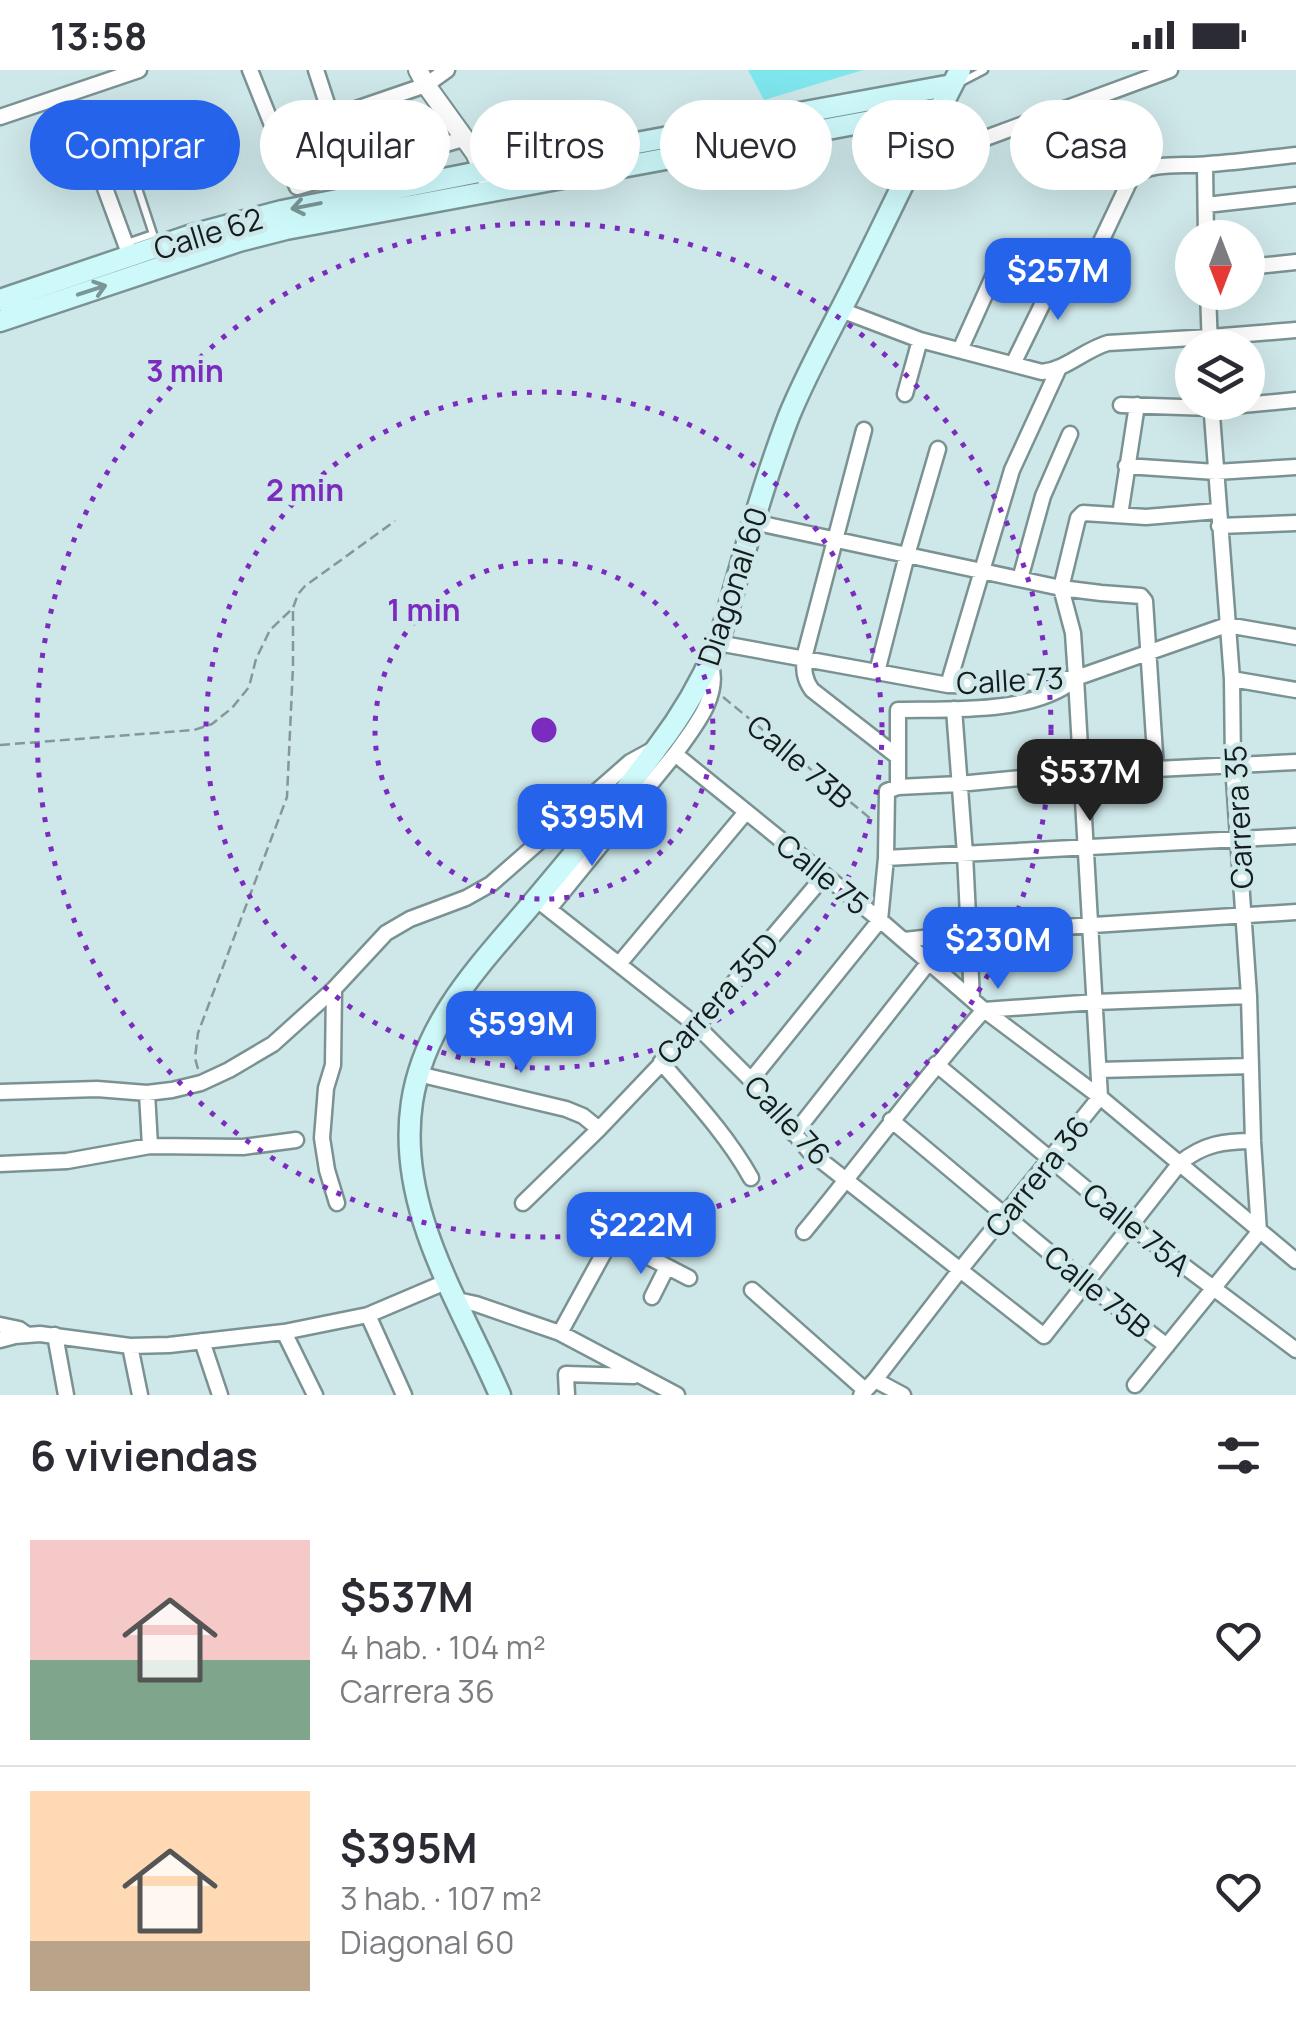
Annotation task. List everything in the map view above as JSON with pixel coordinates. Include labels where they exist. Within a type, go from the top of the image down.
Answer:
[{"type":"main road","name":"Calle 62","points":[[640,148],[956,78]]},
{"type":"main road","name":"Calle 62","points":[[640,157],[852,122]]},
{"type":"main road","name":"Calle 62","points":[[0,300],[128,250],[282,211],[470,184]]},
{"type":"main road","name":"Calle 62","points":[[0,321],[239,241],[470,186]]},
{"type":"main road","name":"Diagonal 60","points":[[500,1395],[424,1224],[412,1172],[410,1139],[418,1074],[429,1042],[471,974],[543,904],[667,750],[714,652],[791,413],[901,190]]},
{"type":"street","points":[[0,117],[139,70]]},
{"type":"street","points":[[250,70],[262,100]]},
{"type":"street","points":[[316,70],[326,100]]},
{"type":"street","points":[[373,100],[447,70]]},
{"type":"street","points":[[990,136],[1170,70]]},
{"type":"street","points":[[422,77],[470,148]]},
{"type":"street","points":[[450,143],[463,139]]},
{"type":"street","points":[[1088,270],[1132,176],[1142,169],[1296,155]]},
{"type":"street","points":[[1205,165],[1206,220]]},
{"type":"street","points":[[106,190],[128,250]]},
{"type":"street","points":[[1206,205],[1296,195]]},
{"type":"street","points":[[960,350],[1006,248]]},
{"type":"street","points":[[1040,253],[1109,278]]},
{"type":"street","points":[[1013,364],[1063,262]]},
{"type":"street","points":[[1265,265],[1296,262]]},
{"type":"street","points":[[841,310],[920,340],[1042,372],[1058,370],[1092,348],[1108,343],[1175,342]]},
{"type":"street","points":[[1265,334],[1296,330]]},
{"type":"street","points":[[904,394],[920,340]]},
{"type":"street","points":[[948,685],[1012,470],[1058,370]]},
{"type":"street","points":[[1265,402],[1296,400]]},
{"type":"street","points":[[1121,405],[1175,405]]},
{"type":"street","points":[[1120,515],[1138,406]]},
{"type":"street","name":"Carrera 35","points":[[1212,420],[1232,679],[1233,765],[1259,1232]]},
{"type":"street","points":[[864,430],[804,658],[806,681],[812,690],[898,757]]},
{"type":"street","points":[[1020,579],[1043,496],[1070,434]]},
{"type":"street","points":[[877,672],[938,449]]},
{"type":"street","points":[[1126,466],[1216,472],[1296,467]]},
{"type":"street","points":[[1061,588],[1082,513],[1296,523]]},
{"type":"street","points":[[753,522],[1061,588],[1141,596],[1145,602],[1156,769]]},
{"type":"street","name":"Carrera 36","points":[[867,1389],[1100,1097],[1073,633],[1061,588]]},
{"type":"street","name":"Calle 73","points":[[714,652],[804,658],[948,685],[1017,685],[1076,678],[1227,624],[1296,636]]},
{"type":"street","points":[[0,1092],[172,1090],[229,1070],[274,1044],[334,989],[386,933],[491,884],[630,762],[667,750],[714,690],[714,652]]},
{"type":"street","points":[[894,787],[898,710],[954,709],[1034,700],[1062,689],[1076,678]]},
{"type":"street","points":[[1232,679],[1296,690]]},
{"type":"street","points":[[804,1232],[936,1064],[978,1004],[969,933],[954,709]]},
{"type":"street","name":"Calle 75","points":[[667,750],[880,920],[978,1004],[1100,1097],[1296,1261]]},
{"type":"street","points":[[1125,773],[1296,762]]},
{"type":"street","points":[[751,1080],[880,920],[886,858],[886,791],[894,787],[1082,772]]},
{"type":"street","points":[[619,964],[746,812]]},
{"type":"street","points":[[886,858],[1296,836]]},
{"type":"street","name":"Carrera 35D","points":[[523,1203],[697,1026],[824,876]]},
{"type":"street","name":"Calle 76","points":[[543,904],[697,1026],[751,1080],[809,1150],[1044,1336],[1086,1284]]},
{"type":"street","points":[[904,940],[1296,912]]},
{"type":"street","points":[[794,1134],[929,962]]},
{"type":"street","points":[[334,989],[332,1065],[322,1138],[338,1203]]},
{"type":"street","points":[[978,1004],[1248,996]]},
{"type":"street","points":[[661,1062],[710,1118],[751,1178]]},
{"type":"street","name":"Calle 75A","points":[[936,1064],[1212,1290],[1296,1350]]},
{"type":"street","points":[[1099,1070],[1251,1066]]},
{"type":"street","points":[[418,1074],[566,1109],[584,1116],[599,1129]]},
{"type":"street","points":[[146,1093],[150,1146]]},
{"type":"street","name":"Calle 75B","points":[[891,1120],[1166,1346]]},
{"type":"street","points":[[0,1164],[66,1161],[150,1146],[243,1147],[296,1140]]},
{"type":"street","points":[[1086,1284],[1180,1163],[1211,1144],[1253,1140]]},
{"type":"street","points":[[1134,1385],[1259,1232]]},
{"type":"street","points":[[560,1333],[612,1238],[689,1278]]},
{"type":"street","points":[[652,1297],[667,1266]]},
{"type":"street","points":[[752,1290],[867,1389],[903,1395]]},
{"type":"street","points":[[0,1340],[26,1334],[130,1346],[169,1345],[284,1332],[368,1315],[452,1291],[476,1304],[560,1333],[677,1395]]},
{"type":"street","points":[[368,1315],[404,1395]]},
{"type":"street","points":[[0,1325],[19,1328],[26,1334]]},
{"type":"street","points":[[284,1332],[315,1395]]},
{"type":"street","points":[[54,1335],[66,1395]]},
{"type":"street","points":[[202,1341],[220,1395]]},
{"type":"street","points":[[130,1346],[140,1395]]},
{"type":"street","points":[[566,1395],[566,1374],[641,1378]]},
{"type":"street","points":[[641,1378],[642,1395]]},
{"type":"lane","points":[[956,78],[984,70]]},
{"type":"lane","points":[[128,250],[154,234],[139,190]]},
{"type":"path","points":[[0,745],[194,730],[212,724],[249,687],[256,659],[270,630],[292,608],[298,594],[395,520]]},
{"type":"path","points":[[201,1082],[195,1058],[198,1033],[287,797],[294,650],[292,608]]},
{"type":"path","name":"Calle 73B","points":[[714,690],[886,832]]},
{"type":"shaded area","points":[[748,70],[863,70],[764,100]]}]
